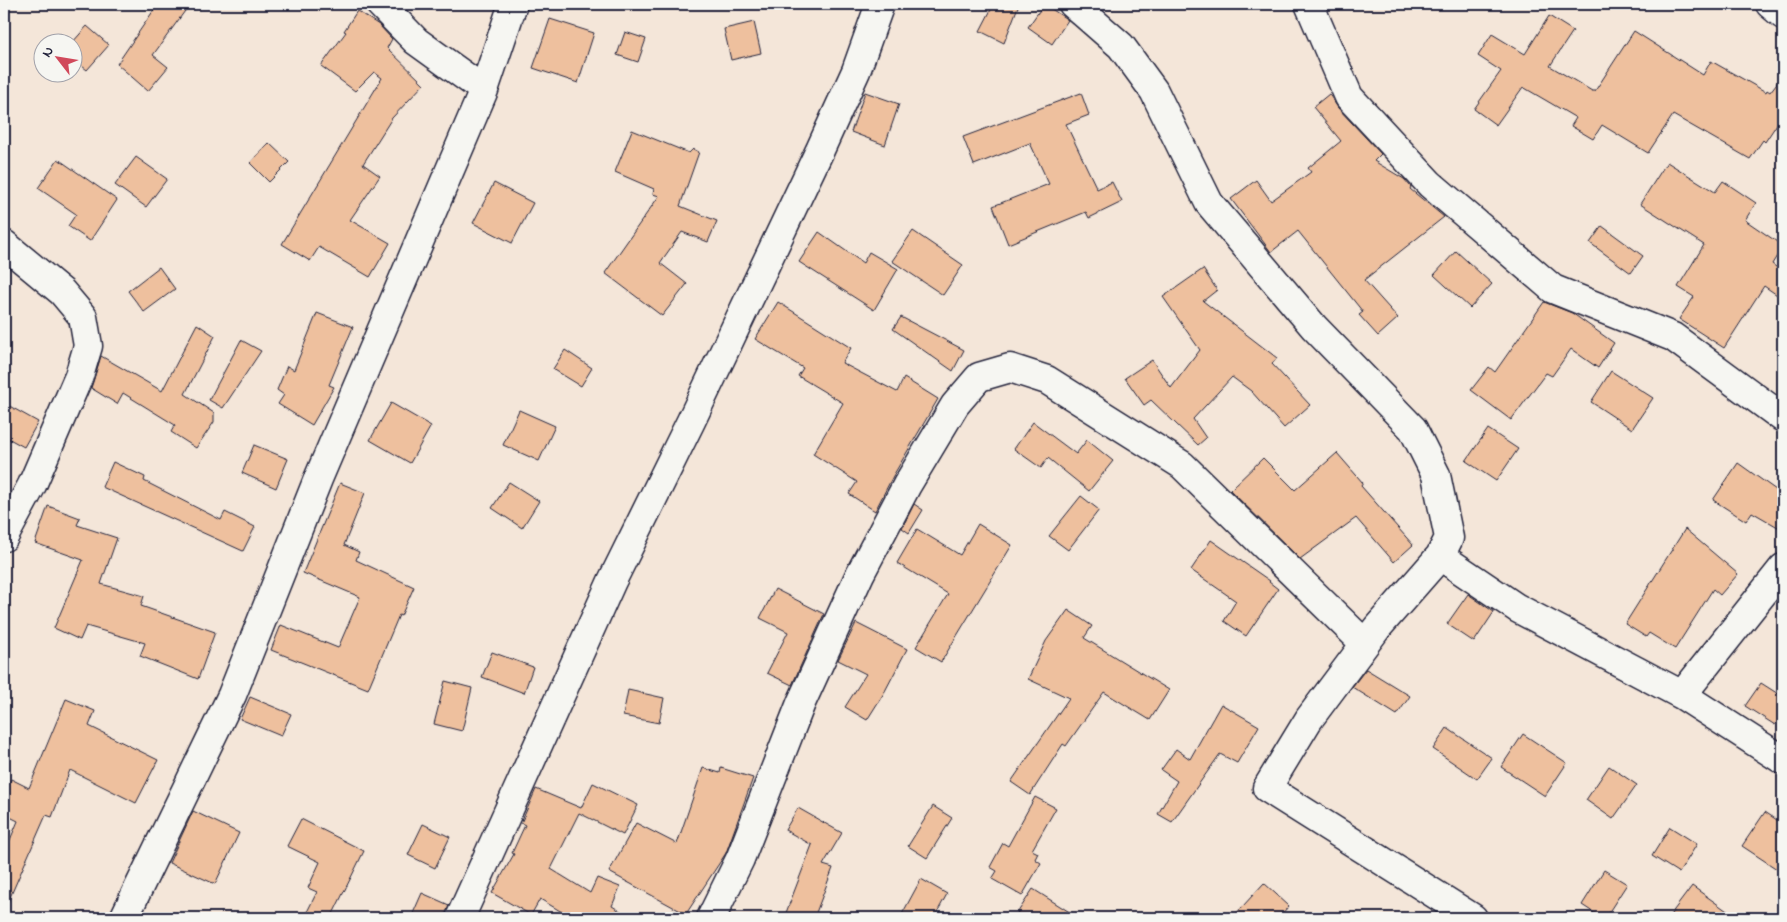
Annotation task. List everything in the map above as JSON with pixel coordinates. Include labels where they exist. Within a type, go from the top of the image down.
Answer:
[{"type":"street","points":[[380,4],[416,41],[484,90]]},
{"type":"street","points":[[124,918],[232,695],[318,479],[484,90],[513,4]]},
{"type":"street","points":[[460,918],[612,581],[691,422],[820,150],[856,71],[880,4]]},
{"type":"street","points":[[1073,4],[1120,46],[1154,91],[1209,203],[1314,327],[1413,429],[1436,475],[1449,538],[1440,556],[1365,644],[1310,718],[1267,788],[1461,915]]},
{"type":"street","points":[[1309,4],[1349,97],[1430,184],[1553,289],[1673,337],[1783,418]]},
{"type":"street","points":[[1770,4],[1783,16]]},
{"type":"street","points":[[4,244],[62,292],[83,317],[88,346],[79,376],[32,486],[4,537]]},
{"type":"street","points":[[711,918],[740,859],[801,703],[860,574],[906,485],[955,405],[979,377],[1010,368],[1047,380],[1182,465],[1365,644]]},
{"type":"street","points":[[1440,556],[1517,608],[1682,695],[1783,760]]},
{"type":"street","points":[[1682,695],[1783,568]]},
{"type":"building","points":[[158,4],[190,4],[153,55],[168,67],[148,91],[117,64]]},
{"type":"building","points":[[994,4],[1019,4],[1004,43],[980,31]]},
{"type":"building","points":[[1044,4],[1068,20],[1052,44],[1028,27]]},
{"type":"building","points":[[357,11],[379,25],[392,39],[387,48],[424,84],[392,118],[363,164],[380,176],[350,220],[390,243],[370,277],[319,247],[310,261],[282,244],[382,78],[374,72],[355,91],[321,66],[346,32],[344,31]]},
{"type":"building","points":[[1549,16],[1573,31],[1550,66],[1592,91],[1595,91],[1634,31],[1703,75],[1711,61],[1766,92],[1767,90],[1770,92],[1783,75],[1783,115],[1765,142],[1763,140],[1750,159],[1673,115],[1648,153],[1602,125],[1593,139],[1571,126],[1576,118],[1523,87],[1496,125],[1474,109],[1501,71],[1478,56],[1492,34],[1525,54]]},
{"type":"building","points":[[550,19],[594,33],[578,83],[533,68]]},
{"type":"building","points":[[754,22],[761,53],[731,60],[724,29]]},
{"type":"building","points":[[87,26],[109,45],[87,70],[82,66],[82,32]]},
{"type":"building","points":[[625,32],[646,39],[638,62],[617,55]]},
{"type":"building","points":[[865,92],[899,104],[885,145],[851,132]]},
{"type":"building","points":[[1081,93],[1089,115],[1066,124],[1097,189],[1112,182],[1122,202],[1089,218],[1086,212],[1008,244],[993,206],[1049,184],[1030,143],[974,165],[963,137]]},
{"type":"building","points":[[1329,94],[1338,108],[1381,154],[1374,161],[1404,179],[1411,187],[1410,189],[1444,217],[1364,280],[1398,318],[1378,336],[1359,315],[1363,312],[1298,231],[1271,252],[1231,199],[1256,180],[1271,201],[1311,172],[1308,168],[1341,141],[1313,107]]},
{"type":"building","points":[[632,130],[689,153],[693,149],[699,152],[680,206],[717,221],[708,242],[682,232],[660,263],[687,284],[662,316],[605,273],[659,196],[653,194],[654,189],[615,172]]},
{"type":"building","points":[[269,143],[289,162],[269,182],[250,163]]},
{"type":"building","points":[[136,157],[167,179],[146,207],[115,185]]},
{"type":"building","points":[[58,159],[117,200],[90,241],[68,226],[76,214],[38,188]]},
{"type":"building","points":[[1667,162],[1715,192],[1723,181],[1756,203],[1745,220],[1783,246],[1772,264],[1783,272],[1783,299],[1764,286],[1724,348],[1679,319],[1694,297],[1678,287],[1704,245],[1640,204]]},
{"type":"building","points":[[494,183],[533,203],[512,243],[473,223]]},
{"type":"building","points":[[1602,226],[1643,256],[1631,273],[1590,243]]},
{"type":"building","points":[[913,231],[963,265],[943,295],[892,261]]},
{"type":"building","points":[[819,232],[863,263],[869,252],[898,269],[874,310],[799,262]]},
{"type":"building","points":[[1456,251],[1492,284],[1470,308],[1434,275]]},
{"type":"building","points":[[159,267],[175,289],[144,312],[128,291]]},
{"type":"building","points":[[1203,269],[1217,290],[1203,301],[1277,358],[1272,364],[1310,405],[1284,428],[1251,391],[1232,377],[1193,419],[1206,438],[1198,445],[1151,400],[1144,405],[1125,378],[1152,360],[1171,388],[1200,350],[1163,297]]},
{"type":"building","points":[[778,302],[851,348],[842,363],[897,392],[904,378],[938,399],[875,511],[849,494],[857,482],[813,454],[843,403],[798,376],[803,368],[755,339]]},
{"type":"building","points":[[1544,302],[1572,313],[1614,343],[1598,368],[1571,349],[1552,376],[1546,373],[1511,420],[1471,390],[1489,367],[1495,372]]},
{"type":"building","points":[[317,313],[353,327],[329,385],[334,387],[312,425],[278,404],[284,395],[277,390],[287,366],[294,370]]},
{"type":"building","points":[[901,317],[964,350],[953,371],[893,329]]},
{"type":"building","points":[[197,324],[215,336],[185,394],[214,413],[214,422],[196,448],[171,432],[175,425],[123,393],[117,404],[91,388],[101,356],[162,391]]},
{"type":"building","points":[[241,340],[261,351],[223,408],[209,400]]},
{"type":"building","points":[[565,350],[592,368],[581,386],[553,369]]},
{"type":"building","points":[[1611,371],[1653,398],[1632,429],[1591,402]]},
{"type":"building","points":[[4,403],[38,422],[24,447],[4,436]]},
{"type":"building","points":[[391,403],[431,426],[410,463],[370,440]]},
{"type":"building","points":[[519,410],[555,426],[539,461],[503,445]]},
{"type":"building","points":[[1033,422],[1076,454],[1087,440],[1113,461],[1089,491],[1048,458],[1041,468],[1014,449]]},
{"type":"building","points":[[1488,429],[1518,449],[1496,481],[1466,461]]},
{"type":"building","points":[[254,445],[288,459],[276,488],[242,473]]},
{"type":"building","points":[[1337,453],[1363,483],[1361,486],[1413,545],[1394,562],[1356,518],[1300,559],[1230,490],[1263,458],[1295,490]]},
{"type":"building","points":[[113,462],[145,477],[144,481],[221,520],[225,512],[255,527],[243,551],[102,487]]},
{"type":"building","points":[[1738,463],[1783,495],[1783,530],[1752,512],[1746,521],[1713,500]]},
{"type":"building","points":[[509,482],[539,501],[522,528],[492,508]]},
{"type":"building","points":[[340,483],[365,493],[344,545],[359,552],[356,560],[414,587],[401,616],[399,615],[368,689],[271,650],[281,625],[338,648],[360,597],[303,573]]},
{"type":"building","points":[[1081,496],[1099,510],[1068,550],[1049,536]]},
{"type":"building","points":[[914,504],[923,510],[909,533],[902,528]]},
{"type":"building","points":[[48,506],[80,518],[77,525],[117,538],[101,584],[144,596],[141,606],[215,632],[198,679],[140,656],[145,643],[86,626],[80,640],[54,628],[83,560],[35,543]]},
{"type":"building","points":[[978,524],[1012,545],[941,662],[916,647],[948,594],[897,563],[917,529],[960,555]]},
{"type":"building","points":[[1685,529],[1738,574],[1720,595],[1713,589],[1675,649],[1649,633],[1646,637],[1625,624]]},
{"type":"building","points":[[1211,540],[1270,581],[1278,589],[1246,636],[1224,621],[1236,601],[1191,570]]},
{"type":"building","points":[[775,589],[824,614],[792,685],[767,673],[788,632],[760,618]]},
{"type":"building","points":[[1468,594],[1494,612],[1474,642],[1447,624]]},
{"type":"building","points":[[1068,610],[1092,626],[1084,638],[1169,690],[1150,720],[1104,692],[1066,746],[1063,744],[1030,795],[1011,782],[1069,698],[1028,679],[1046,641]]},
{"type":"building","points":[[856,623],[907,649],[884,693],[867,720],[845,707],[866,674],[838,660]]},
{"type":"building","points":[[492,652],[533,667],[524,693],[482,677]]},
{"type":"building","points":[[1366,669],[1410,696],[1397,715],[1352,687]]},
{"type":"building","points":[[445,681],[472,688],[462,731],[434,724]]},
{"type":"building","points":[[1761,683],[1783,697],[1783,713],[1775,725],[1745,706]]},
{"type":"building","points":[[628,690],[664,698],[659,723],[623,716]]},
{"type":"building","points":[[250,697],[291,714],[281,736],[240,719]]},
{"type":"building","points":[[66,699],[95,711],[89,726],[158,760],[136,803],[70,770],[52,817],[46,815],[4,911],[4,854],[18,821],[4,814],[4,795],[11,779],[29,788]]},
{"type":"building","points":[[1221,704],[1259,726],[1237,763],[1220,754],[1172,822],[1158,814],[1177,781],[1161,770],[1176,749],[1190,759]]},
{"type":"building","points":[[1447,728],[1492,758],[1477,779],[1433,749]]},
{"type":"building","points":[[1523,734],[1567,763],[1545,796],[1501,767]]},
{"type":"building","points":[[1609,766],[1637,785],[1613,819],[1586,800]]},
{"type":"building","points":[[703,768],[720,773],[721,768],[753,778],[726,853],[686,914],[609,872],[636,823],[677,844]]},
{"type":"building","points":[[593,783],[638,805],[623,835],[579,813],[551,869],[590,893],[597,878],[620,887],[612,906],[632,918],[572,918],[540,899],[531,915],[492,893],[514,854],[512,853],[525,825],[521,823],[536,789],[581,808]]},
{"type":"building","points":[[1035,797],[1056,808],[1032,850],[1038,853],[1035,859],[1041,863],[1022,896],[992,879],[997,871],[990,867],[1003,843],[1008,846]]},
{"type":"building","points":[[933,806],[952,818],[927,858],[908,846]]},
{"type":"building","points":[[798,808],[842,833],[823,865],[833,868],[814,918],[784,918],[812,845],[785,830]]},
{"type":"building","points":[[193,811],[239,833],[215,884],[169,863]]},
{"type":"building","points":[[1765,812],[1783,824],[1783,873],[1742,846]]},
{"type":"building","points":[[301,819],[364,851],[331,918],[304,918],[317,892],[308,888],[320,862],[287,846]]},
{"type":"building","points":[[423,824],[450,837],[435,868],[408,855]]},
{"type":"building","points":[[1670,827],[1697,844],[1679,873],[1652,856]]},
{"type":"building","points":[[1604,870],[1627,884],[1605,918],[1602,918],[1582,905]]},
{"type":"building","points":[[921,879],[947,894],[934,918],[900,918]]},
{"type":"building","points":[[1264,883],[1289,906],[1278,918],[1232,918]]},
{"type":"building","points":[[1692,886],[1737,918],[1668,918]]},
{"type":"building","points":[[1033,889],[1079,918],[1014,918]]},
{"type":"building","points":[[422,893],[449,905],[445,918],[411,918]]}]
